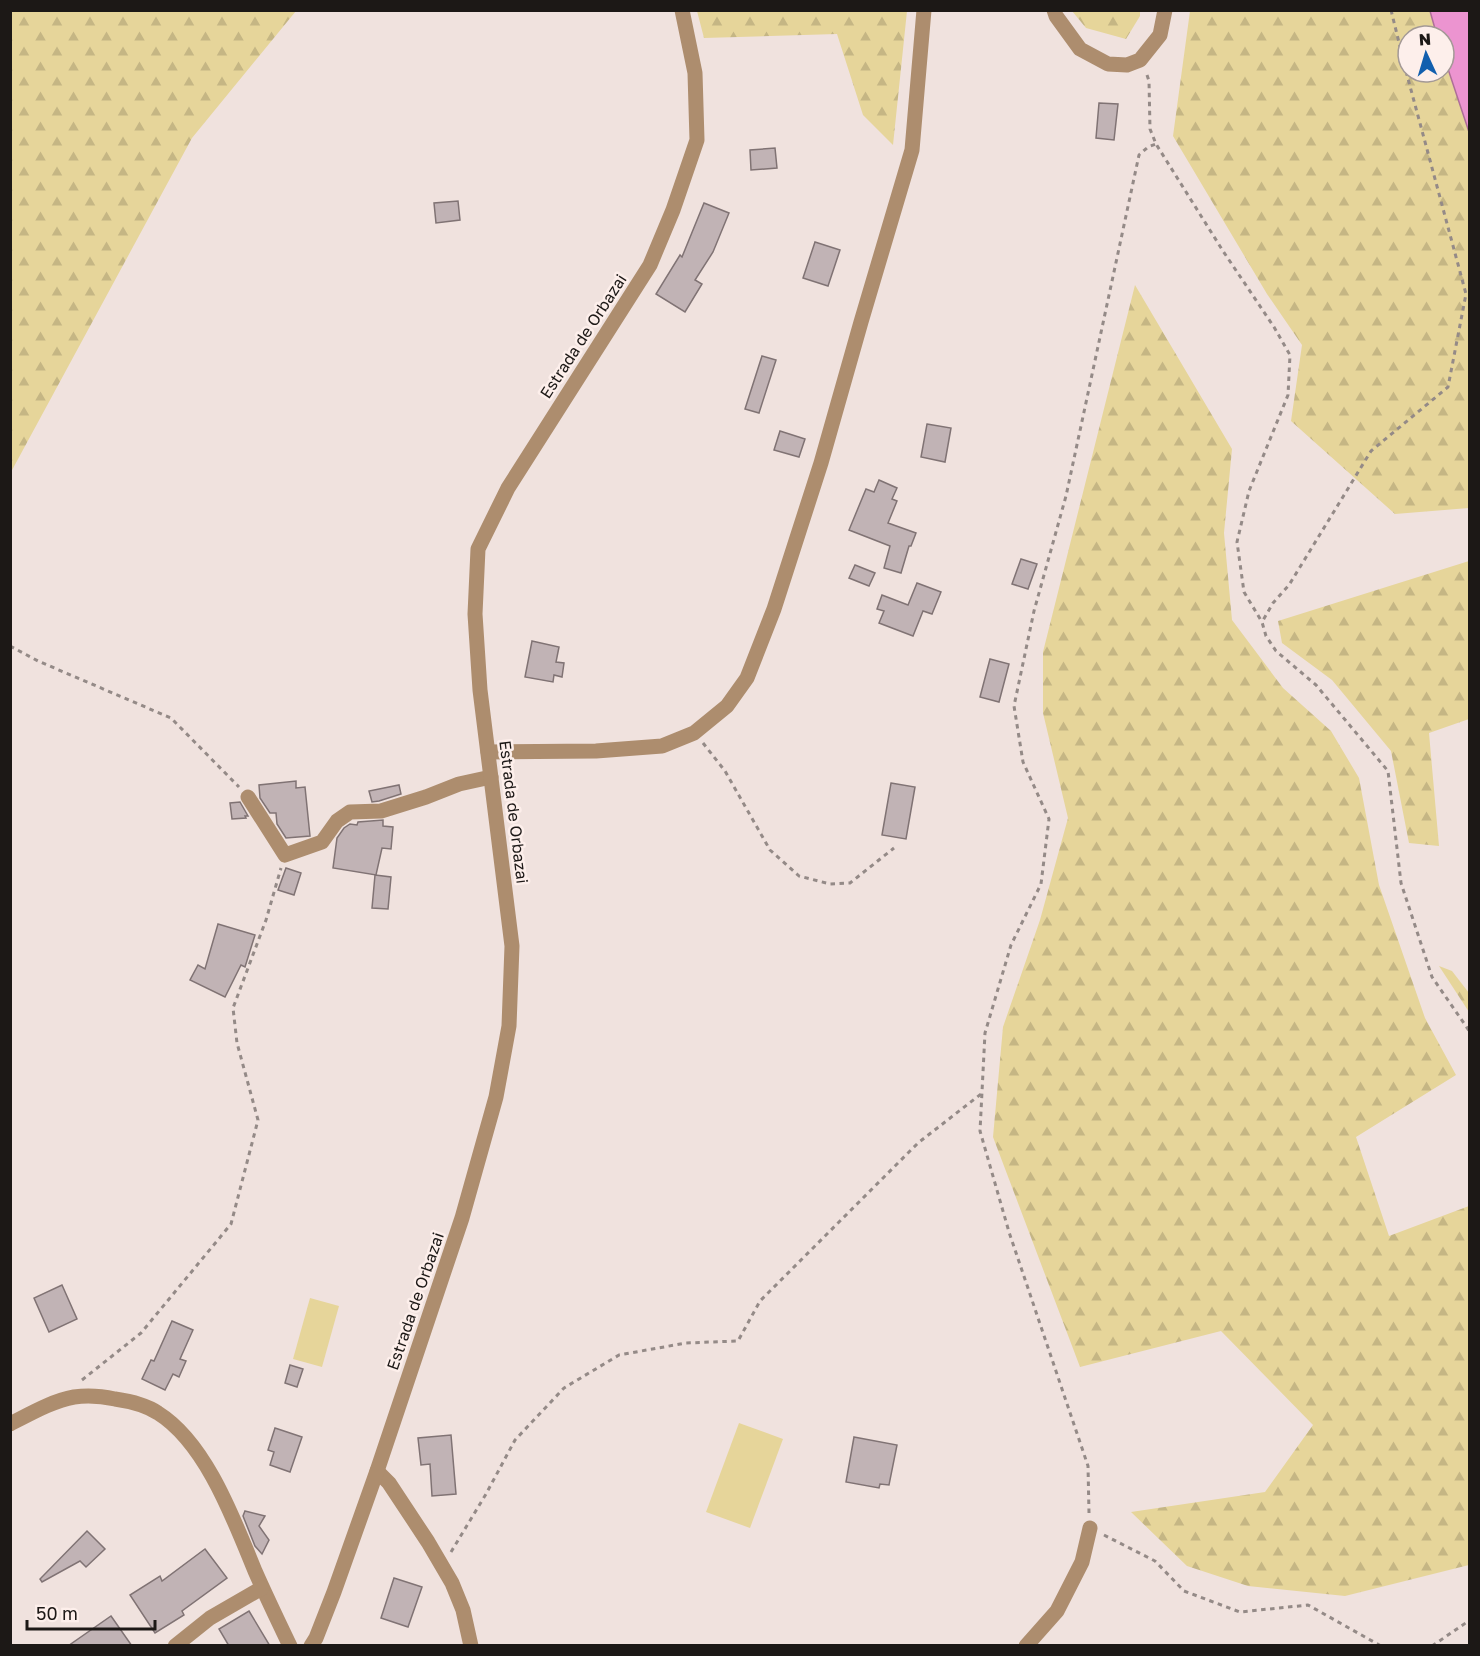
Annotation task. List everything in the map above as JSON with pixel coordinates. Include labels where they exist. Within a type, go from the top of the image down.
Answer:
[{"type":"street","name":"Estrada de Orbazai","points":[[311,1646],[334,1592],[377,1471],[462,1218],[496,1097],[509,1026],[512,946],[480,690],[475,614],[478,549],[508,488],[650,265],[673,210],[697,140],[695,73],[682,10]]},
{"type":"street","points":[[488,752],[596,751],[662,746],[694,733],[727,706],[747,678],[774,609],[821,463],[912,150],[924,10]]},
{"type":"street","points":[[1054,10],[1080,49],[1108,64],[1127,65],[1140,60],[1160,35],[1165,10]]},
{"type":"street","points":[[248,797],[285,855],[322,842],[337,821],[350,812],[381,811],[459,784],[491,777]]},
{"type":"street","points":[[10,1424],[52,1404],[73,1397],[96,1395],[130,1402],[158,1412],[180,1432],[203,1459],[235,1523],[262,1588],[290,1646]]},
{"type":"street","points":[[377,1471],[389,1483],[452,1583],[463,1610],[471,1646]]},
{"type":"street","points":[[1026,1646],[1057,1611],[1082,1562],[1090,1528]]},
{"type":"street","points":[[175,1646],[210,1618],[262,1588]]},
{"type":"path","points":[[1262,622],[1273,603],[1289,585],[1371,451],[1448,387],[1466,294],[1391,10]]},
{"type":"path","points":[[1140,60],[1149,81],[1150,129],[1156,144],[1290,355],[1288,395],[1249,491],[1237,542],[1244,592],[1276,651],[1316,686],[1388,771],[1401,883],[1432,977],[1470,1032]]},
{"type":"path","points":[[1156,144],[1148,147],[1139,155],[1066,496],[1034,611],[1014,706],[1023,762],[1049,819],[1041,884],[1011,945],[985,1033],[980,1131],[1009,1232],[1088,1466],[1090,1528],[1155,1561],[1184,1591],[1240,1612],[1308,1605],[1381,1646]]},
{"type":"path","points":[[10,646],[38,662],[171,718],[248,797]]},
{"type":"path","points":[[694,733],[724,771],[770,850],[799,876],[831,884],[850,883],[894,848]]},
{"type":"path","points":[[79,1382],[141,1333],[231,1224],[258,1120],[237,1043],[233,1008],[266,920],[285,855]]},
{"type":"path","points":[[442,1566],[486,1494],[515,1440],[564,1388],[619,1354],[686,1343],[738,1341],[760,1301],[918,1143],[982,1093]]},
{"type":"path","points":[[1432,1646],[1470,1620]]},
{"type":"green space","points":[[11,10],[296,11],[192,138],[11,472]]},
{"type":"green space","points":[[697,11],[907,11],[893,145],[863,115],[837,34],[704,38]]},
{"type":"green space","points":[[1072,11],[1140,11],[1140,16],[1126,39],[1086,28]]},
{"type":"green space","points":[[1190,11],[1430,11],[1434,24],[1396,24],[1396,84],[1453,84],[1469,132],[1469,508],[1395,514],[1291,421],[1302,345],[1267,294],[1173,136]]},
{"type":"green space","points":[[1135,285],[1232,449],[1224,533],[1232,620],[1283,688],[1331,731],[1359,778],[1379,885],[1425,1018],[1456,1075],[1356,1137],[1389,1236],[1469,1206],[1469,1565],[1345,1596],[1248,1586],[1187,1566],[1131,1512],[1265,1492],[1313,1425],[1221,1331],[1080,1367],[993,1137],[1003,1027],[1040,920],[1068,818],[1043,713],[1043,652]]},
{"type":"green space","points":[[1469,561],[1469,719],[1429,733],[1439,846],[1409,843],[1391,751],[1332,680],[1282,643],[1278,621]]},
{"type":"green space","points":[[1439,966],[1452,971],[1469,993],[1469,1012]]},
{"type":"green space","points":[[310,1298],[339,1306],[322,1367],[293,1359]]},
{"type":"green space","points":[[739,1423],[783,1439],[750,1528],[706,1512]]},
{"type":"shaded area","points":[[1430,11],[1469,11],[1469,132],[1453,84],[1456,84],[1456,24],[1434,24]]},
{"type":"building","points":[[1099,103],[1118,104],[1114,140],[1096,138]]},
{"type":"building","points":[[775,148],[777,168],[751,170],[750,150]]},
{"type":"building","points":[[458,201],[460,220],[436,223],[434,203]]},
{"type":"building","points":[[704,203],[729,213],[713,252],[695,280],[702,284],[685,312],[656,294],[680,255],[682,257]]},
{"type":"building","points":[[815,242],[840,250],[828,286],[803,278]]},
{"type":"building","points":[[762,356],[776,360],[759,413],[745,409]]},
{"type":"building","points":[[927,424],[951,428],[945,462],[921,457]]},
{"type":"building","points":[[780,431],[805,439],[799,457],[774,450]]},
{"type":"building","points":[[879,480],[897,488],[892,499],[897,501],[888,523],[916,533],[909,546],[901,573],[884,568],[890,546],[849,530],[866,489],[874,492]]},
{"type":"building","points":[[1021,559],[1037,564],[1028,589],[1012,584]]},
{"type":"building","points":[[855,565],[875,573],[869,586],[849,578]]},
{"type":"building","points":[[917,583],[941,592],[932,614],[923,611],[913,636],[879,623],[884,611],[877,609],[882,595],[908,605]]},
{"type":"building","points":[[532,641],[559,647],[556,662],[564,663],[562,677],[554,675],[553,682],[525,677]]},
{"type":"building","points":[[990,659],[1009,664],[999,702],[980,697]]},
{"type":"building","points":[[296,781],[296,788],[305,787],[310,836],[286,838],[277,824],[276,813],[270,813],[260,798],[259,785]]},
{"type":"building","points":[[891,783],[915,787],[906,839],[882,835]]},
{"type":"building","points":[[399,785],[401,794],[372,802],[369,791]]},
{"type":"building","points":[[240,802],[248,816],[232,819],[230,803]]},
{"type":"building","points":[[383,820],[383,826],[393,827],[391,849],[382,848],[376,875],[333,868],[337,838],[344,828],[350,824],[357,825],[358,822]]},
{"type":"building","points":[[286,868],[301,873],[294,895],[278,890]]},
{"type":"building","points":[[375,875],[391,877],[388,909],[372,908]]},
{"type":"building","points":[[218,924],[255,935],[245,967],[241,965],[225,997],[190,980],[198,965],[205,969]]},
{"type":"building","points":[[62,1285],[77,1319],[49,1332],[34,1298]]},
{"type":"building","points":[[172,1321],[193,1330],[180,1359],[186,1361],[179,1377],[173,1374],[165,1390],[142,1379],[151,1360],[154,1361]]},
{"type":"building","points":[[290,1365],[303,1369],[297,1387],[285,1383]]},
{"type":"building","points":[[275,1428],[302,1437],[290,1472],[270,1465],[274,1452],[268,1450]]},
{"type":"building","points":[[451,1435],[456,1494],[432,1496],[430,1464],[421,1465],[418,1438]]},
{"type":"building","points":[[854,1437],[897,1445],[889,1485],[880,1484],[879,1488],[846,1482]]},
{"type":"building","points":[[245,1511],[265,1516],[259,1526],[269,1540],[262,1554],[255,1546],[243,1516]]},
{"type":"building","points":[[87,1531],[105,1549],[86,1567],[80,1561],[42,1582],[40,1579]]},
{"type":"building","points":[[205,1549],[227,1578],[182,1611],[184,1615],[155,1633],[130,1595],[160,1576],[162,1581]]},
{"type":"building","points":[[394,1578],[422,1587],[408,1627],[381,1618]]},
{"type":"building","points":[[249,1611],[270,1646],[229,1646],[219,1629]]},
{"type":"building","points":[[111,1616],[132,1646],[68,1646]]}]
